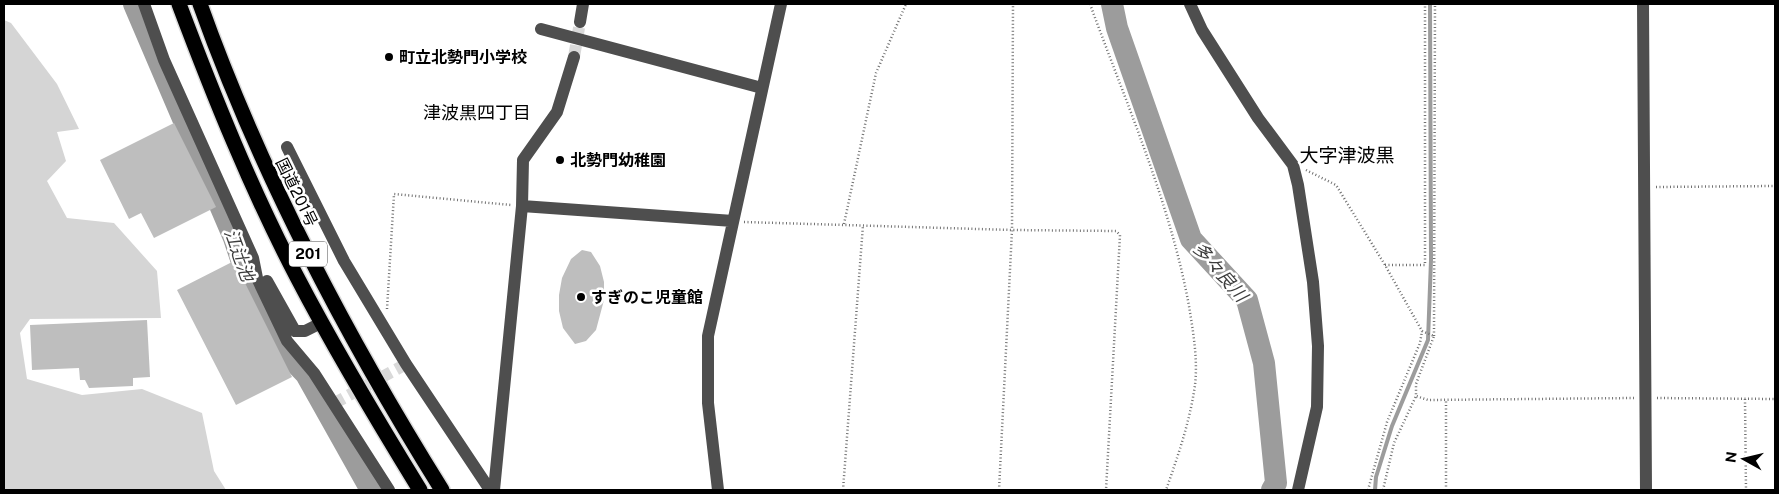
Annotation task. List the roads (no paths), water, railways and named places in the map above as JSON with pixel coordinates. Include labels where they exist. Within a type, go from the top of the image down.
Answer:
[{"type":"highway","name":"201","points":[[179,4],[234,146],[322,323],[420,490]]},
{"type":"highway","name":"国道201号","points":[[200,4],[242,115],[312,264],[401,425],[442,490]]},
{"type":"street","points":[[144,4],[164,60],[253,258],[295,331],[305,331],[322,323]]},
{"type":"street","points":[[580,22],[583,4]]},
{"type":"street","points":[[718,490],[708,403],[708,336],[781,4]]},
{"type":"street","points":[[1190,4],[1202,30],[1253,110],[1293,165],[1313,282],[1318,346],[1318,407],[1298,490]]},
{"type":"street","points":[[1643,4],[1646,490]]},
{"type":"street","points":[[541,29],[762,88]]},
{"type":"street","points":[[492,490],[522,206],[523,160],[557,112],[574,57]]},
{"type":"street","points":[[288,148],[344,262],[386,330],[492,490]]},
{"type":"street","points":[[522,206],[733,221]]},
{"type":"street","points":[[253,258],[257,278],[287,341],[314,373],[388,490]]},
{"type":"waterway","name":"江辻池","points":[[134,4],[234,238],[251,289],[279,346],[306,374],[371,490]]},
{"type":"waterway","name":"多々良川","points":[[1112,4],[1117,28],[1191,239],[1247,300],[1264,363],[1276,483],[1272,490]]},
{"type":"waterway","points":[[1375,490],[1376,477],[1392,426],[1428,340],[1431,260],[1430,4]]},
{"type":"tunnel","points":[[574,57],[580,22]]},
{"type":"tunnel","points":[[333,404],[406,364]]},
{"type":"place","name":"町立北勢門小学校","points":[[389,57]]},
{"type":"place","name":"北勢門幼稚園","points":[[560,160]]},
{"type":"place","name":"すぎのこ児童館","points":[[581,297]]},
{"type":"district","name":"津波黒四丁目","points":[[477,113]]},
{"type":"district","name":"大字津波黒","points":[[1347,155]]}]
